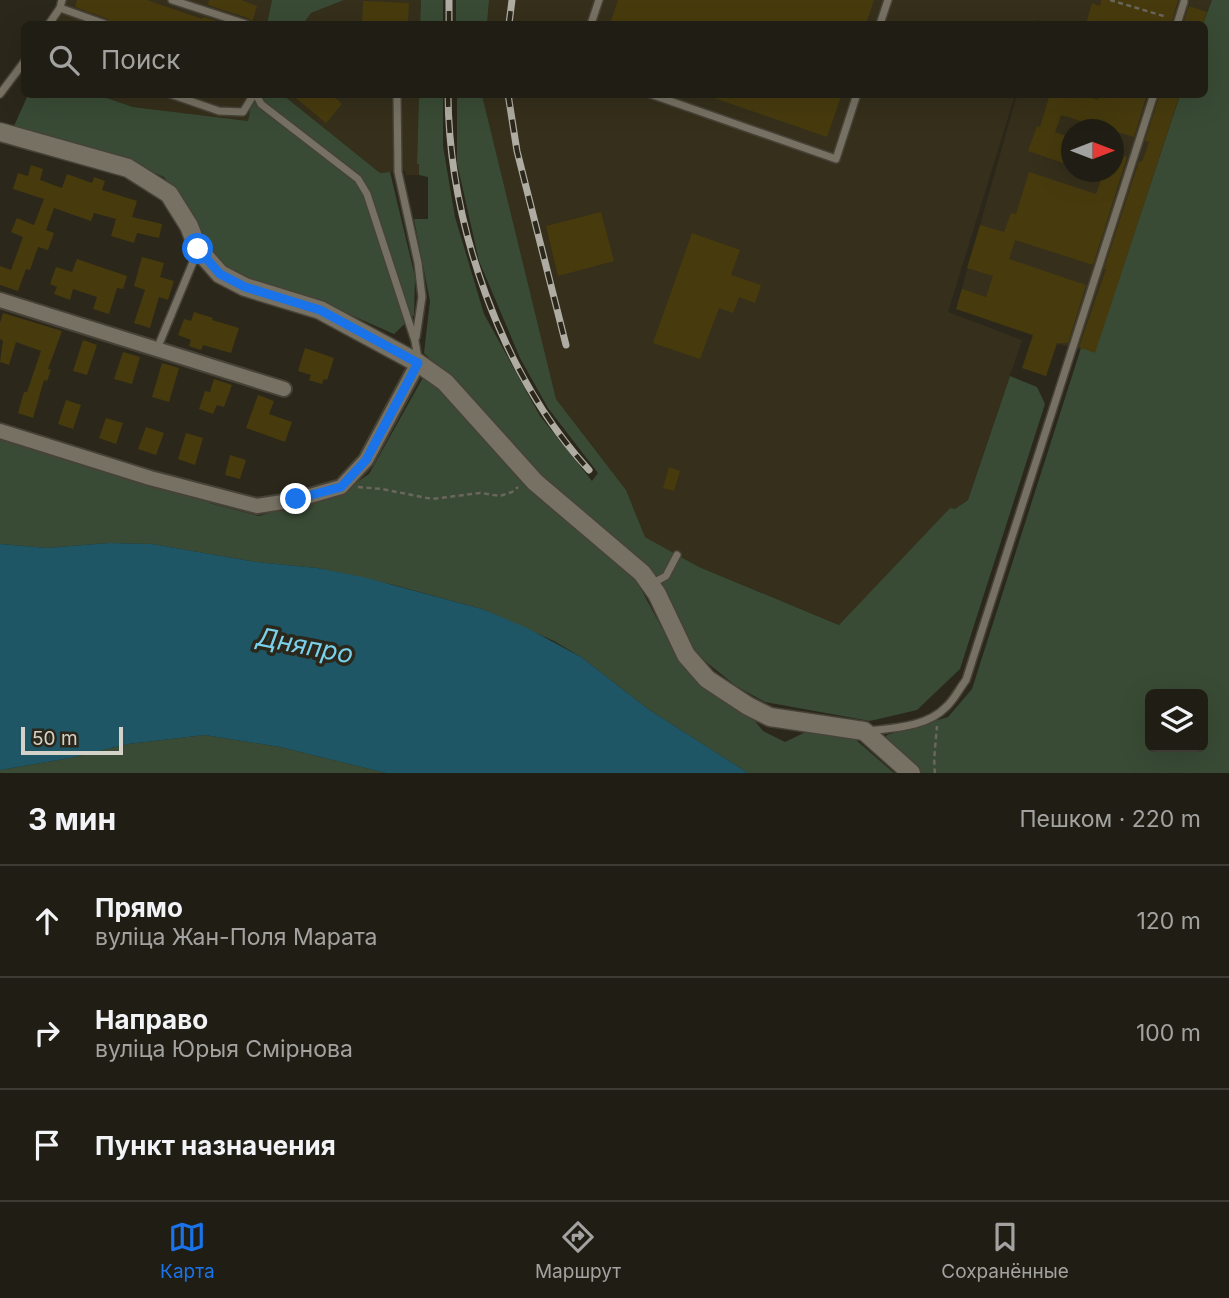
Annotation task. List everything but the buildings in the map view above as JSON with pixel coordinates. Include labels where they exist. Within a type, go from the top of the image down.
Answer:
[{"type":"street","points":[[0,132],[128,168],[169,194],[189,226],[198,249],[220,274],[245,287],[320,310],[418,363],[445,382],[535,482],[642,573],[657,594],[686,655],[707,678],[769,717],[864,732],[911,773]]},
{"type":"street","points":[[0,300],[284,389]]},
{"type":"street","points":[[0,431],[150,478],[257,506],[341,487],[366,460],[418,363]]},
{"type":"lane","points":[[52,21],[62,0]]},
{"type":"lane","points":[[172,0],[237,21]]},
{"type":"lane","points":[[591,21],[599,0]]},
{"type":"lane","points":[[881,21],[888,0]]},
{"type":"lane","points":[[1177,21],[1184,2]]},
{"type":"lane","points":[[60,9],[97,21]]},
{"type":"lane","points":[[0,94],[21,66]]},
{"type":"lane","points":[[182,98],[219,111],[243,112],[252,98]]},
{"type":"lane","points":[[257,98],[261,104],[358,178],[367,194],[415,341],[418,363]]},
{"type":"lane","points":[[397,98],[398,172],[418,263],[422,297],[415,341]]},
{"type":"lane","points":[[661,98],[836,159],[856,98]]},
{"type":"lane","points":[[864,732],[905,727],[933,718],[946,708],[966,680],[1153,98]]},
{"type":"lane","points":[[156,350],[198,249]]},
{"type":"lane","points":[[650,584],[666,576],[677,555]]},
{"type":"path","points":[[1110,0],[1174,21]]},
{"type":"path","points":[[341,487],[382,489],[445,499],[480,493],[500,496],[535,482]]},
{"type":"path","points":[[935,773],[933,763],[937,746],[937,726],[946,708]]},
{"type":"shaded area","points":[[57,0],[272,0],[268,21],[52,21]]},
{"type":"shaded area","points":[[344,0],[421,0],[420,21],[305,21],[311,13]]},
{"type":"shaded area","points":[[489,0],[1212,0],[1204,21],[1038,21],[1039,16],[1037,21],[487,21]]},
{"type":"shaded area","points":[[107,98],[252,98],[248,121],[133,107]]},
{"type":"shaded area","points":[[287,98],[419,98],[419,175],[406,175],[405,171],[380,173]]},
{"type":"shaded area","points":[[483,98],[1014,98],[948,312],[1022,340],[968,500],[954,510],[950,508],[840,625],[699,567],[645,537],[626,490],[556,399]]},
{"type":"shaded area","points":[[1016,98],[1179,98],[1095,353],[1057,344],[1046,376],[1022,368],[1040,338],[956,309]]},
{"type":"green space","points":[[272,0],[344,0],[311,13],[305,21],[268,21]]},
{"type":"green space","points":[[421,0],[443,0],[443,21],[420,21]]},
{"type":"green space","points":[[456,0],[489,0],[487,21],[456,21]]},
{"type":"green space","points":[[1212,0],[1229,0],[1229,773],[919,773],[884,740],[887,735],[948,717],[972,689],[1081,348],[1095,352],[1179,98],[1208,98],[1208,21],[1204,21]]},
{"type":"green space","points":[[27,98],[107,98],[133,107],[248,121],[252,98],[287,98],[380,173],[390,172],[415,277],[414,315],[394,334],[319,301],[242,279],[213,260],[188,207],[164,177],[113,155],[13,128]]},
{"type":"green space","points":[[419,98],[443,98],[443,146],[455,217],[484,314],[540,416],[592,481],[598,473],[548,408],[520,358],[479,261],[457,163],[457,98],[483,98],[556,399],[626,490],[645,537],[699,567],[839,625],[950,508],[955,509],[968,500],[1010,376],[1037,387],[1045,404],[960,669],[917,710],[870,721],[765,702],[736,686],[690,649],[672,603],[653,574],[551,488],[458,385],[424,353],[430,301],[414,219],[428,219],[428,177],[419,175]]},
{"type":"green space","points":[[425,374],[542,500],[635,578],[672,647],[701,684],[751,716],[763,731],[785,742],[808,731],[856,740],[894,773],[748,773],[648,709],[581,657],[554,641],[482,609],[394,585],[317,568],[256,562],[152,544],[109,543],[47,548],[0,544],[0,429],[210,492],[209,503],[259,516],[341,493],[369,474]]},
{"type":"green space","points":[[205,735],[280,747],[386,773],[0,773],[0,770],[70,758],[128,744]]},
{"type":"water","name":"Дняпро","points":[[109,543],[152,544],[256,562],[317,568],[363,577],[482,609],[527,628],[581,657],[648,709],[748,773],[386,773],[280,747],[205,735],[128,744],[70,758],[0,770],[0,544],[47,548]]},
{"type":"railway","points":[[449,0],[449,21]]},
{"type":"railway","points":[[509,21],[512,0]]},
{"type":"railway","points":[[448,98],[458,194],[486,295],[506,343],[530,389],[558,432],[589,470]]},
{"type":"railway","points":[[509,98],[517,151],[566,345]]},
{"type":"route","points":[[198,249],[220,274],[245,287],[320,310],[418,363],[366,460],[341,487],[296,499]]}]
